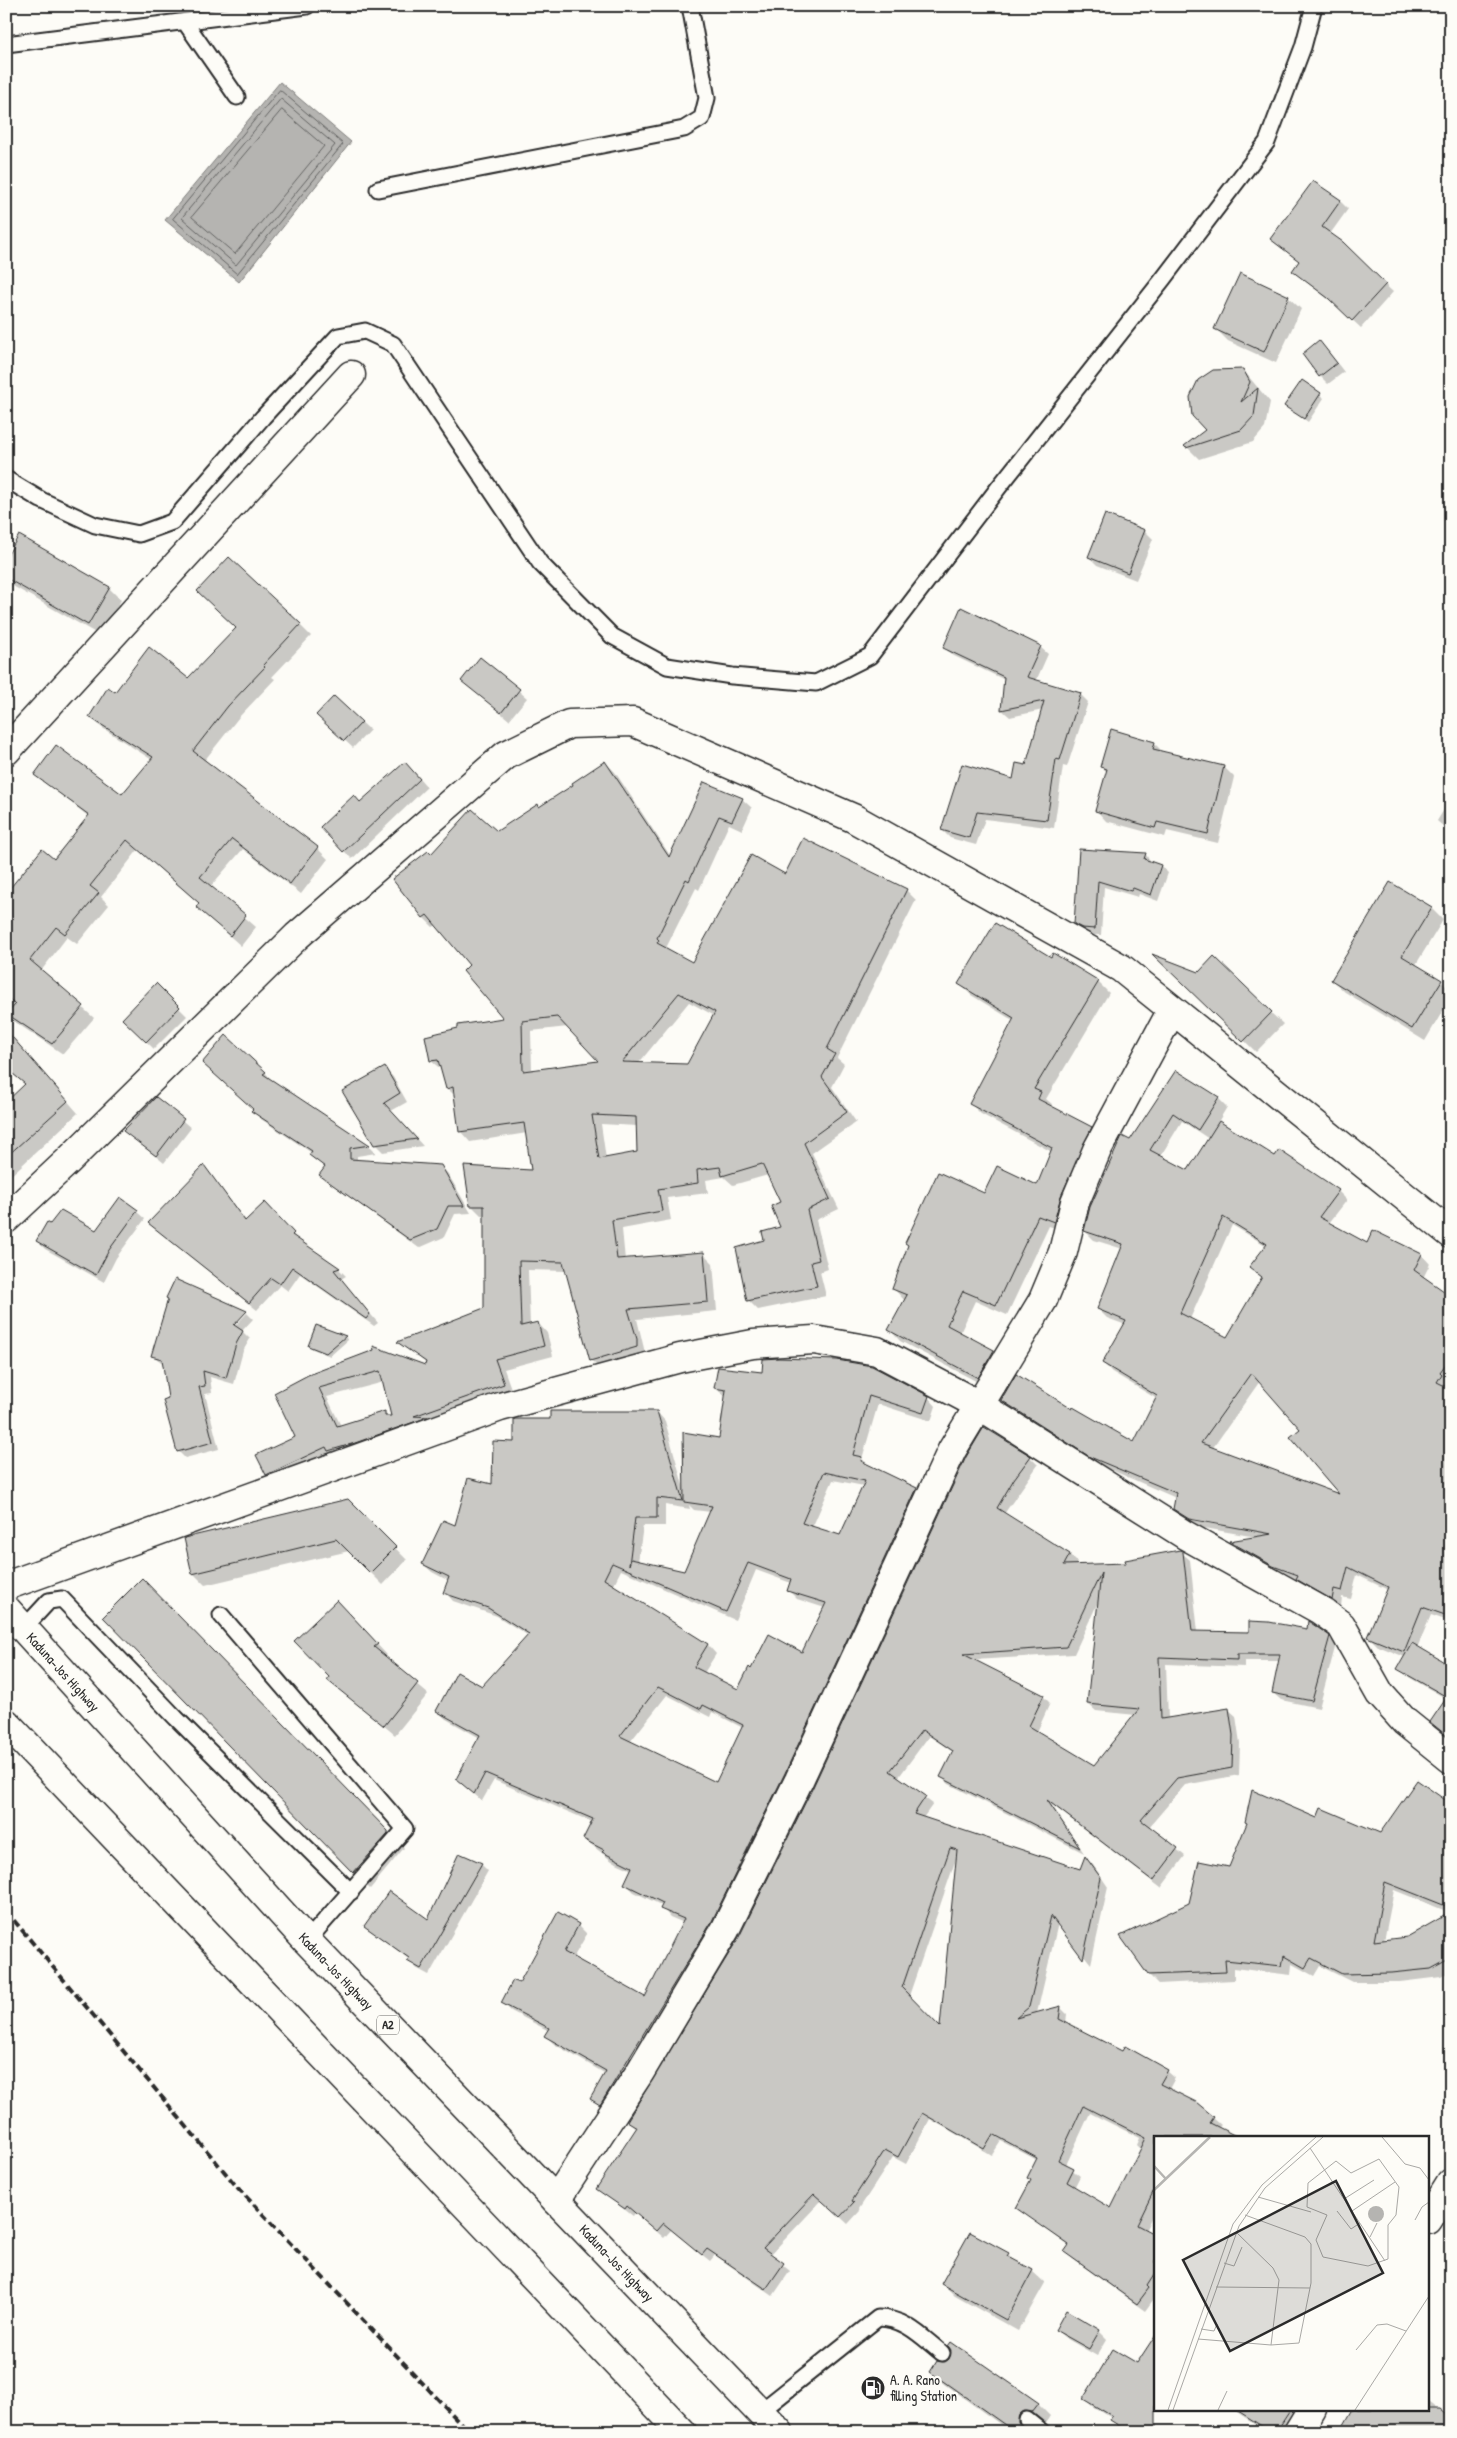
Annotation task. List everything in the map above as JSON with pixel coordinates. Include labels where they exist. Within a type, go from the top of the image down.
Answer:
[{"type":"main road","points":[[6,751],[350,375]]},
{"type":"main road","points":[[6,1219],[68,1161],[296,936],[506,755],[570,724],[633,722],[853,818],[1121,968],[1451,1234]]},
{"type":"main road","points":[[556,2200],[640,2072],[725,1930],[799,1780],[952,1450],[1044,1300],[1063,1252],[1075,1202],[1098,1150],[1172,1010]]},
{"type":"main road","points":[[6,1586],[500,1407],[680,1358],[753,1344],[814,1340],[877,1351],[979,1405],[1185,1536],[1320,1610],[1341,1625],[1380,1694],[1405,1722],[1451,1759]]},
{"type":"main road","name":"Kaduna-Jos Highway","points":[[15,1619],[308,1941],[779,2432]]},
{"type":"main road","points":[[6,1723],[682,2432]]},
{"type":"main road","points":[[1430,2217],[1451,2183]]},
{"type":"main road","points":[[1298,2432],[1311,2410]]},
{"type":"lane","points":[[6,44],[185,22],[266,8],[307,6]]},
{"type":"lane","points":[[378,189],[684,129],[702,118],[707,98],[690,6]]},
{"type":"lane","points":[[6,479],[41,500],[95,525],[139,534],[172,522],[263,417],[338,336],[365,331],[393,344],[540,563],[612,636],[667,666],[732,676],[816,684],[870,656],[1267,142],[1302,47],[1314,6]]},
{"type":"lane","points":[[185,22],[237,97]]},
{"type":"lane","points":[[15,1619],[48,1601],[62,1599],[176,1718],[350,1892]]},
{"type":"lane","points":[[221,1615],[405,1829],[308,1941]]},
{"type":"lane","points":[[760,2412],[878,2318],[891,2318],[904,2322],[942,2353]]},
{"type":"lane","points":[[1027,2420],[1042,2432]]},
{"type":"water","points":[[280,82],[351,142],[239,282],[165,220]]},
{"type":"building","points":[[1313,181],[1341,200],[1322,227],[1343,242],[1386,284],[1352,321],[1328,298],[1292,271],[1299,261],[1270,239]]},
{"type":"building","points":[[1240,273],[1289,296],[1264,352],[1214,329]]},
{"type":"building","points":[[1319,340],[1337,363],[1319,377],[1302,354]]},
{"type":"building","points":[[1243,369],[1250,382],[1241,402],[1258,388],[1254,416],[1241,430],[1186,448],[1184,446],[1205,430],[1192,416],[1190,397],[1198,380],[1213,370]]},
{"type":"building","points":[[1302,380],[1321,393],[1304,419],[1284,406]]},
{"type":"building","points":[[1105,514],[1145,530],[1128,573],[1088,557]]},
{"type":"building","points":[[19,535],[110,587],[88,625],[6,578],[6,558]]},
{"type":"building","points":[[229,557],[301,624],[263,665],[265,667],[228,706],[193,751],[318,847],[290,884],[232,839],[200,877],[246,915],[230,936],[196,907],[199,903],[127,840],[90,886],[99,893],[65,934],[56,927],[30,960],[84,1006],[52,1044],[7,1014],[15,1005],[6,996],[6,893],[42,849],[54,859],[89,815],[34,775],[56,745],[122,794],[153,757],[89,717],[108,687],[115,692],[149,647],[188,678],[236,628],[197,591]]},
{"type":"building","points":[[961,607],[1041,646],[1027,677],[1081,693],[1060,760],[1056,759],[1047,820],[977,812],[969,838],[941,830],[962,764],[1013,779],[1016,763],[1026,765],[1044,701],[1001,710],[1004,677],[943,648]]},
{"type":"building","points":[[480,657],[520,689],[501,713],[461,681]]},
{"type":"building","points":[[334,696],[362,722],[344,741],[316,715]]},
{"type":"building","points":[[1111,729],[1155,742],[1153,749],[1224,766],[1208,834],[1157,822],[1155,828],[1095,811],[1107,769],[1100,767]]},
{"type":"building","points":[[605,761],[669,857],[704,782],[743,798],[732,821],[719,816],[689,881],[686,879],[657,938],[659,940],[657,943],[692,962],[751,855],[785,874],[803,838],[907,889],[827,1049],[835,1054],[822,1077],[847,1112],[804,1143],[830,1199],[807,1210],[819,1260],[811,1262],[817,1286],[747,1301],[736,1248],[764,1240],[762,1232],[780,1227],[771,1206],[780,1202],[762,1164],[722,1176],[720,1167],[697,1170],[698,1183],[658,1189],[662,1211],[612,1220],[617,1259],[704,1252],[708,1302],[628,1309],[637,1339],[637,1347],[590,1361],[563,1262],[519,1261],[521,1326],[538,1322],[544,1346],[495,1359],[504,1384],[414,1416],[428,1417],[355,1443],[328,1451],[326,1447],[266,1475],[256,1455],[295,1437],[274,1393],[308,1375],[374,1350],[373,1346],[425,1365],[426,1362],[397,1342],[484,1308],[484,1206],[470,1206],[464,1166],[531,1170],[524,1123],[459,1132],[453,1087],[446,1089],[438,1060],[430,1061],[425,1036],[458,1028],[458,1025],[503,1018],[463,971],[469,965],[427,915],[423,918],[392,879],[428,851],[431,854],[472,809],[497,831],[538,804],[539,807],[573,785],[572,783]],"holes":[[[679,993],[715,1012],[687,1064],[622,1062]],[[557,1017],[598,1061],[523,1071],[522,1021]],[[592,1115],[636,1117],[637,1152],[599,1159]],[[380,1371],[391,1416],[385,1416],[385,1411],[337,1426],[319,1388]]]},
{"type":"building","points":[[405,762],[420,779],[343,852],[320,827],[354,795],[360,802]]},
{"type":"building","points":[[1079,849],[1146,853],[1144,859],[1161,865],[1151,895],[1133,888],[1131,891],[1098,881],[1095,929],[1082,928],[1074,924]]},
{"type":"building","points":[[1390,882],[1432,907],[1402,956],[1442,980],[1412,1029],[1331,980]]},
{"type":"building","points":[[995,923],[1051,957],[1053,953],[1099,981],[1034,1089],[1041,1092],[1038,1099],[1092,1127],[1061,1196],[1054,1222],[1038,1216],[996,1305],[963,1291],[947,1325],[994,1350],[978,1378],[888,1330],[907,1295],[892,1289],[908,1245],[905,1243],[938,1172],[984,1193],[997,1166],[1037,1185],[1052,1148],[969,1104],[1014,1018],[958,984]]},
{"type":"building","points":[[1152,954],[1199,972],[1214,956],[1272,1012],[1243,1042]]},
{"type":"building","points":[[156,983],[180,1007],[146,1042],[122,1019]]},
{"type":"building","points":[[6,1030],[68,1101],[6,1157],[6,1102],[25,1084],[6,1068]]},
{"type":"building","points":[[226,1035],[266,1072],[263,1074],[370,1145],[350,1148],[350,1159],[441,1165],[464,1206],[448,1206],[437,1229],[410,1240],[319,1175],[325,1167],[309,1155],[312,1151],[251,1111],[253,1109],[202,1063]]},
{"type":"building","points":[[385,1067],[400,1093],[384,1103],[417,1139],[374,1145],[342,1091]]},
{"type":"building","points":[[1176,1070],[1219,1097],[1198,1130],[1173,1113],[1150,1150],[1188,1170],[1219,1121],[1275,1156],[1279,1150],[1339,1190],[1319,1217],[1367,1243],[1373,1230],[1422,1254],[1414,1270],[1451,1296],[1451,1357],[1440,1372],[1442,1374],[1437,1382],[1451,1389],[1451,1617],[1422,1607],[1404,1652],[1367,1637],[1388,1587],[1348,1567],[1342,1591],[1334,1589],[1332,1600],[1296,1579],[1298,1575],[1273,1566],[1229,1541],[1272,1534],[1189,1519],[1173,1509],[1176,1493],[1090,1457],[1001,1400],[1016,1374],[1072,1409],[1073,1407],[1134,1442],[1157,1396],[1102,1363],[1126,1321],[1097,1309],[1123,1244],[1084,1231],[1090,1207],[1122,1136],[1130,1140]],"holes":[[[1223,1217],[1267,1244],[1249,1267],[1262,1277],[1227,1337],[1180,1313]],[[1251,1373],[1300,1429],[1290,1437],[1339,1494],[1201,1443]]]},
{"type":"building","points":[[156,1097],[184,1119],[156,1156],[123,1131]]},
{"type":"building","points":[[204,1165],[245,1221],[265,1202],[294,1233],[292,1235],[340,1268],[334,1270],[370,1314],[366,1319],[292,1267],[280,1284],[271,1278],[249,1303],[148,1223]]},
{"type":"building","points":[[120,1197],[138,1210],[109,1250],[96,1275],[36,1241],[47,1222],[50,1224],[61,1210],[96,1230]]},
{"type":"building","points":[[175,1279],[247,1311],[234,1325],[243,1331],[236,1344],[226,1378],[203,1371],[205,1386],[199,1387],[213,1442],[177,1452],[163,1400],[168,1398],[162,1359],[151,1356],[168,1299],[166,1298]]},
{"type":"building","points":[[316,1325],[346,1336],[326,1353],[308,1346]]},
{"type":"building","points":[[763,1359],[837,1360],[872,1366],[929,1396],[923,1413],[869,1396],[853,1455],[862,1457],[861,1461],[917,1488],[785,1773],[711,1923],[600,2105],[590,2099],[606,2071],[544,2036],[549,2028],[501,2003],[513,1980],[519,1983],[558,1912],[579,1924],[564,1952],[645,1997],[684,1919],[660,1909],[663,1903],[624,1884],[632,1867],[602,1852],[604,1850],[583,1839],[593,1819],[485,1773],[474,1794],[456,1779],[480,1735],[436,1711],[457,1672],[482,1686],[529,1634],[488,1608],[443,1593],[449,1577],[422,1564],[443,1520],[455,1525],[468,1478],[492,1484],[493,1441],[514,1442],[514,1419],[550,1419],[550,1411],[657,1411],[683,1501],[657,1498],[657,1518],[635,1518],[629,1565],[631,1559],[684,1571],[712,1506],[684,1502],[683,1432],[719,1438],[726,1390],[714,1388],[718,1367],[762,1372]],"holes":[[[824,1472],[865,1481],[840,1535],[802,1523]],[[612,1563],[726,1612],[748,1563],[791,1579],[787,1591],[826,1603],[802,1652],[769,1634],[751,1669],[749,1667],[738,1689],[694,1667],[708,1644],[604,1579]],[[658,1687],[701,1709],[703,1705],[743,1725],[716,1782],[620,1736]]]},
{"type":"building","points":[[984,1427],[1031,1456],[1014,1479],[997,1508],[1070,1554],[1064,1565],[1126,1563],[1125,1560],[1180,1550],[1183,1552],[1192,1631],[1249,1632],[1249,1621],[1269,1622],[1307,1629],[1308,1621],[1330,1636],[1312,1701],[1272,1693],[1280,1654],[1237,1654],[1237,1660],[1159,1657],[1161,1719],[1229,1708],[1233,1735],[1232,1768],[1177,1778],[1141,1820],[1178,1848],[1153,1881],[1047,1800],[1080,1848],[940,1777],[953,1751],[922,1730],[890,1771],[926,1796],[914,1814],[1080,1869],[1085,1856],[1101,1878],[1083,1959],[1051,1916],[1029,2007],[1016,2018],[1061,2006],[1059,2019],[1122,2051],[1125,2046],[1168,2070],[1160,2084],[1196,2102],[1214,2117],[1210,2123],[1236,2136],[1154,2136],[1154,2190],[1137,2225],[1154,2234],[1154,2275],[1147,2286],[1149,2288],[1137,2304],[1064,2252],[1069,2245],[1016,2208],[1031,2180],[1027,2178],[1037,2158],[993,2134],[984,2149],[922,2113],[898,2157],[885,2150],[852,2201],[854,2202],[840,2217],[814,2194],[763,2248],[784,2263],[766,2289],[707,2249],[702,2255],[663,2223],[656,2231],[627,2206],[625,2209],[596,2189],[637,2127],[627,2121],[739,1937],[813,1787],[966,1457]],"holes":[[[1101,1573],[1087,1704],[1139,1709],[1094,1765],[1029,1726],[1044,1695],[963,1654],[1066,1647]],[[950,1848],[957,1850],[940,2027],[902,1988]],[[1083,2106],[1146,2138],[1111,2208],[1067,2182],[1074,2168],[1058,2160]]]},
{"type":"building","points":[[348,1499],[396,1547],[370,1573],[336,1539],[192,1574],[184,1538]]},
{"type":"building","points":[[142,1578],[388,1831],[388,1834],[353,1873],[103,1617]]},
{"type":"building","points":[[337,1600],[378,1644],[374,1647],[418,1683],[384,1726],[327,1680],[329,1677],[294,1641]]},
{"type":"building","points":[[1412,1643],[1451,1666],[1451,1739],[1430,1722],[1447,1697],[1397,1669]]},
{"type":"building","points":[[1417,1780],[1451,1804],[1451,1908],[1385,1882],[1374,1941],[1407,1937],[1451,1912],[1451,1958],[1431,1969],[1391,1973],[1342,1974],[1311,1958],[1305,1968],[1284,1956],[1282,1966],[1225,1960],[1226,1972],[1148,1975],[1120,1936],[1189,1903],[1199,1861],[1229,1867],[1247,1823],[1245,1822],[1252,1790],[1317,1818],[1321,1808],[1380,1833]]},
{"type":"building","points":[[459,1853],[482,1863],[421,1969],[407,1961],[409,1958],[364,1926],[389,1891],[428,1919]]},
{"type":"building","points":[[970,2232],[1009,2253],[1007,2256],[1033,2270],[1006,2320],[941,2284]]},
{"type":"building","points":[[1066,2310],[1100,2330],[1089,2349],[1055,2330]]},
{"type":"building","points":[[1154,2337],[1154,2410],[1156,2410],[1156,2432],[1129,2432],[1110,2420],[1112,2416],[1083,2399],[1113,2349],[1137,2363]]},
{"type":"building","points":[[951,2342],[1039,2403],[1032,2412],[1024,2411],[1019,2415],[1018,2423],[1022,2428],[1019,2432],[1015,2432],[930,2372],[937,2361],[945,2362],[949,2359],[951,2350],[948,2346]]},
{"type":"building","points":[[1440,2409],[1451,2418],[1451,2432],[1340,2432],[1352,2410]]},
{"type":"building","points":[[1237,2410],[1290,2410],[1276,2432],[1271,2432]]},
{"type":"railway","points":[[6,1911],[238,2188],[469,2432]]},
{"type":"place","name":"A. A. Rano filling Station","points":[[873,2388]]}]
